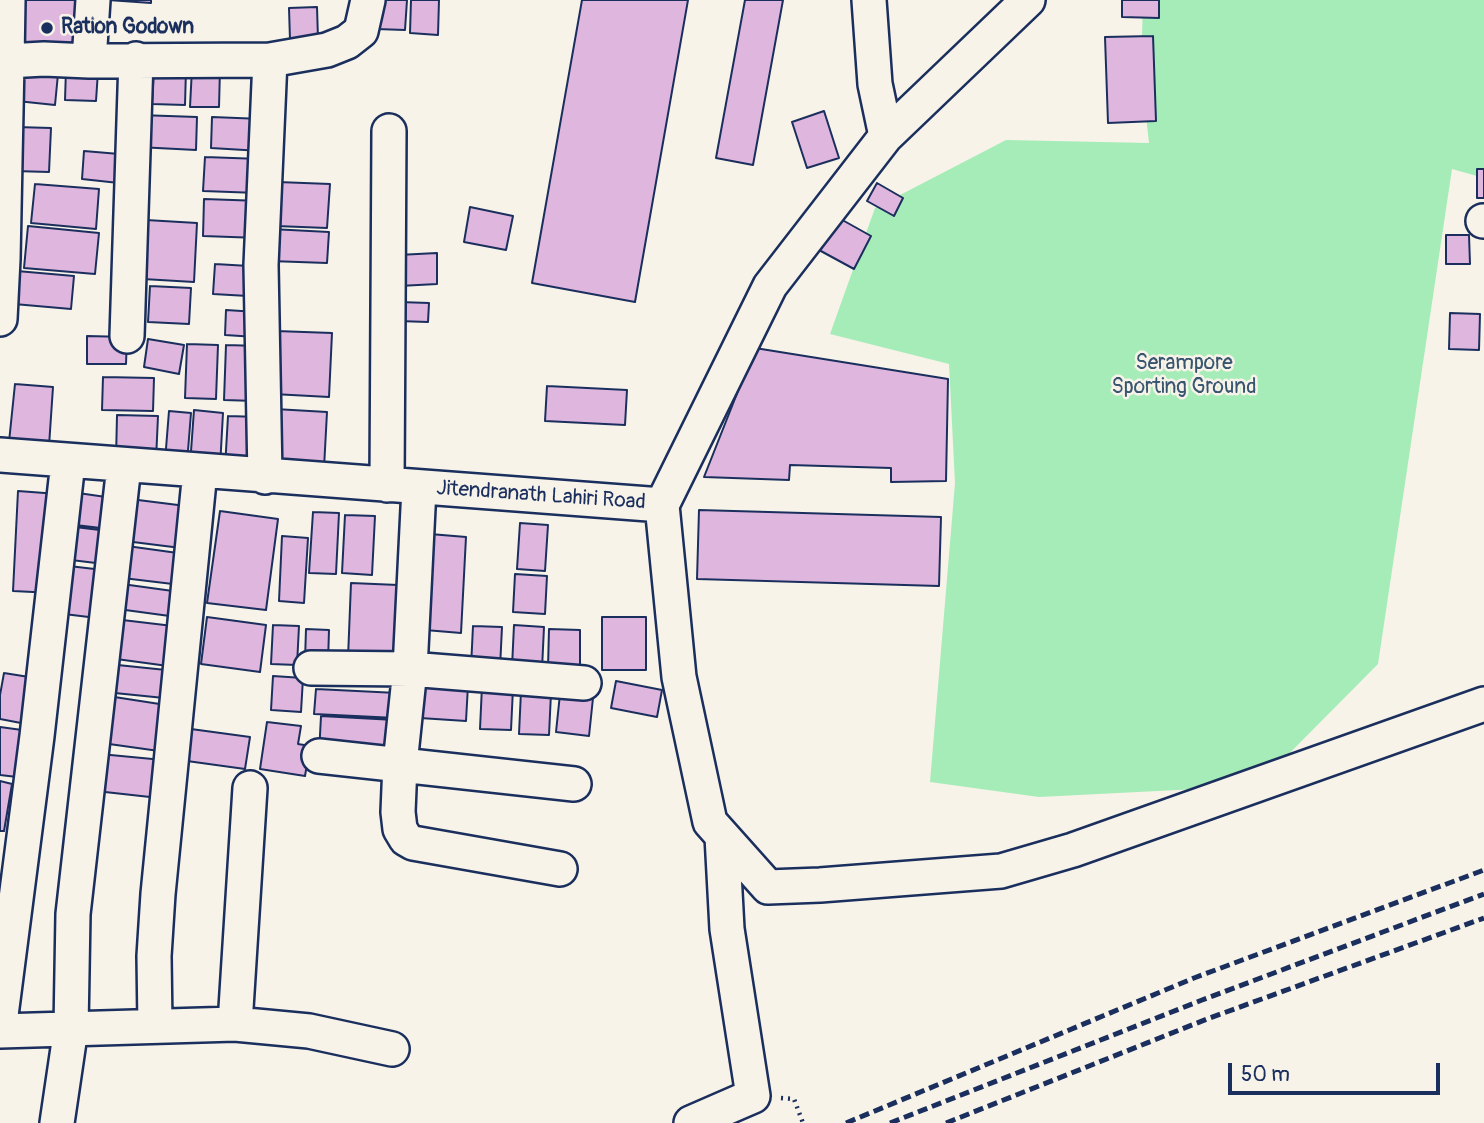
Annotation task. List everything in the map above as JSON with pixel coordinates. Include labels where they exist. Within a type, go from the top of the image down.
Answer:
[{"type":"street","points":[[0,319],[8,0]]},
{"type":"street","points":[[89,61],[93,0]]},
{"type":"street","points":[[7,61],[270,60],[327,50],[348,42],[361,31],[368,0]]},
{"type":"street","points":[[869,0],[875,84],[886,136]]},
{"type":"street","name":"Jitendranath Lahiri Road","points":[[0,455],[662,505],[770,286],[886,136],[1028,0]]},
{"type":"street","points":[[127,336],[136,59]]},
{"type":"street","points":[[265,477],[261,265],[270,60]]},
{"type":"street","points":[[389,131],[410,669],[400,764],[400,829],[406,839],[414,843],[560,869]]},
{"type":"street","points":[[0,1023],[37,737],[68,462]]},
{"type":"street","points":[[57,1123],[71,1028],[74,914],[124,466]]},
{"type":"street","points":[[155,1026],[154,956],[158,894],[200,471]]},
{"type":"street","points":[[662,505],[679,677],[710,822],[768,887],[1001,871],[1086,846],[1484,704]]},
{"type":"street","points":[[311,668],[410,669],[584,683]]},
{"type":"street","points":[[319,756],[574,784]]},
{"type":"street","points":[[235,1024],[250,788]]},
{"type":"street","points":[[691,1123],[752,1096],[727,929],[722,835]]},
{"type":"street","points":[[0,1031],[235,1024],[309,1031],[392,1049]]},
{"type":"green space","name":"Serampore Sporting Ground","points":[[1143,0],[1484,0],[1484,178],[1452,169],[1378,664],[1257,786],[1039,797],[930,782],[955,483],[949,364],[830,334],[875,208],[1006,140],[1149,143],[1141,71]]},
{"type":"building","name":"Ration Godown","points":[[19,0],[77,0],[76,55],[17,55]]},
{"type":"building","points":[[108,0],[151,0],[151,3]]},
{"type":"building","points":[[377,0],[407,0],[405,30],[376,29]]},
{"type":"building","points":[[411,0],[439,0],[438,35],[410,33]]},
{"type":"building","points":[[582,0],[688,0],[635,302],[532,283]]},
{"type":"building","points":[[745,0],[783,0],[753,165],[716,158]]},
{"type":"building","points":[[1122,0],[1159,0],[1159,18],[1122,17]]},
{"type":"building","points":[[317,7],[318,39],[290,40],[289,8]]},
{"type":"building","points":[[1153,36],[1156,121],[1108,123],[1105,37]]},
{"type":"building","points":[[154,68],[186,69],[185,105],[152,104]]},
{"type":"building","points":[[192,68],[220,69],[219,107],[190,107]]},
{"type":"building","points":[[66,69],[98,71],[96,101],[65,100]]},
{"type":"building","points":[[19,71],[58,74],[55,105],[17,101]]},
{"type":"building","points":[[824,111],[839,158],[807,168],[792,122]]},
{"type":"building","points":[[139,115],[197,117],[196,150],[138,147]]},
{"type":"building","points":[[212,117],[262,119],[261,151],[211,148]]},
{"type":"building","points":[[16,127],[51,128],[49,172],[14,171]]},
{"type":"building","points":[[84,151],[131,155],[128,184],[82,179]]},
{"type":"building","points":[[205,157],[260,159],[258,193],[203,191]]},
{"type":"building","points":[[1477,169],[1484,169],[1484,198],[1477,198]]},
{"type":"building","points":[[278,182],[330,184],[327,228],[276,226]]},
{"type":"building","points":[[877,183],[903,198],[894,216],[867,201]]},
{"type":"building","points":[[35,184],[99,189],[96,229],[31,223]]},
{"type":"building","points":[[204,199],[261,201],[259,238],[203,236]]},
{"type":"building","points":[[470,207],[513,216],[506,250],[464,242]]},
{"type":"building","points":[[837,217],[871,236],[854,269],[819,250]]},
{"type":"building","points":[[146,220],[197,223],[194,282],[143,279]]},
{"type":"building","points":[[28,226],[99,233],[95,274],[24,268]]},
{"type":"building","points":[[271,229],[329,232],[327,263],[270,261]]},
{"type":"building","points":[[1446,235],[1469,235],[1470,264],[1446,264]]},
{"type":"building","points":[[437,253],[437,284],[399,286],[398,255]]},
{"type":"building","points":[[215,264],[249,266],[248,296],[213,294]]},
{"type":"building","points":[[17,271],[74,276],[71,309],[14,304]]},
{"type":"building","points":[[150,286],[191,288],[189,324],[148,322]]},
{"type":"building","points":[[399,302],[429,303],[428,322],[398,321]]},
{"type":"building","points":[[226,310],[257,312],[256,337],[225,335]]},
{"type":"building","points":[[1450,313],[1480,314],[1479,350],[1449,349]]},
{"type":"building","points":[[276,331],[332,333],[329,397],[273,394]]},
{"type":"building","points":[[87,336],[127,337],[126,364],[87,364]]},
{"type":"building","points":[[148,339],[184,345],[179,374],[144,367]]},
{"type":"building","points":[[187,344],[218,345],[216,399],[185,398]]},
{"type":"building","points":[[226,345],[258,346],[256,401],[224,400]]},
{"type":"building","points":[[755,348],[948,379],[946,481],[891,482],[891,468],[790,465],[789,480],[704,477]]},
{"type":"building","points":[[103,377],[154,378],[153,411],[102,410]]},
{"type":"building","points":[[15,384],[53,387],[49,446],[9,442]]},
{"type":"building","points":[[547,386],[627,390],[625,425],[545,421]]},
{"type":"building","points":[[275,409],[327,412],[324,468],[272,465]]},
{"type":"building","points":[[194,410],[223,413],[220,467],[190,465]]},
{"type":"building","points":[[169,411],[191,413],[187,463],[165,461]]},
{"type":"building","points":[[117,415],[158,416],[156,460],[116,459]]},
{"type":"building","points":[[228,416],[259,417],[258,469],[225,468]]},
{"type":"building","points":[[18,491],[58,494],[53,593],[13,591]]},
{"type":"building","points":[[71,492],[113,498],[109,529],[67,524]]},
{"type":"building","points":[[130,499],[186,506],[181,548],[125,541]]},
{"type":"building","points":[[699,510],[941,517],[939,586],[697,579]]},
{"type":"building","points":[[220,511],[278,519],[266,610],[207,603]]},
{"type":"building","points":[[313,512],[339,513],[336,574],[309,573]]},
{"type":"building","points":[[345,515],[375,516],[372,575],[342,573]]},
{"type":"building","points":[[520,523],[548,525],[545,571],[517,569]]},
{"type":"building","points":[[67,526],[108,531],[104,564],[63,559]]},
{"type":"building","points":[[430,534],[466,537],[461,633],[425,630]]},
{"type":"building","points":[[282,536],[308,538],[304,603],[279,601]]},
{"type":"building","points":[[127,546],[185,554],[181,585],[123,578]]},
{"type":"building","points":[[69,566],[103,570],[97,618],[64,614]]},
{"type":"building","points":[[515,574],[547,576],[545,614],[513,612]]},
{"type":"building","points":[[351,583],[398,585],[395,660],[348,658]]},
{"type":"building","points":[[122,584],[180,592],[177,617],[118,609]]},
{"type":"building","points":[[207,617],[266,625],[260,672],[201,664]]},
{"type":"building","points":[[602,617],[646,617],[646,670],[602,670]]},
{"type":"building","points":[[114,619],[173,626],[168,666],[109,658]]},
{"type":"building","points":[[273,625],[299,626],[297,665],[271,664]]},
{"type":"building","points":[[514,625],[544,627],[542,669],[512,667]]},
{"type":"building","points":[[473,626],[502,627],[500,668],[471,667]]},
{"type":"building","points":[[306,629],[329,630],[328,663],[305,661]]},
{"type":"building","points":[[549,629],[580,630],[580,668],[548,668]]},
{"type":"building","points":[[108,664],[166,670],[164,698],[105,692]]},
{"type":"building","points":[[4,673],[29,677],[21,723],[0,719]]},
{"type":"building","points":[[273,676],[303,678],[301,712],[271,710]]},
{"type":"building","points":[[616,681],[662,690],[657,717],[611,708]]},
{"type":"building","points":[[421,682],[468,685],[466,721],[420,718]]},
{"type":"building","points":[[482,686],[513,688],[511,730],[480,729]]},
{"type":"building","points":[[316,689],[397,693],[396,718],[314,714]]},
{"type":"building","points":[[521,691],[551,693],[549,735],[519,734]]},
{"type":"building","points":[[560,694],[593,698],[589,736],[556,732]]},
{"type":"building","points":[[108,696],[166,705],[159,751],[102,743]]},
{"type":"building","points":[[321,716],[395,720],[392,758],[319,754]]},
{"type":"building","points":[[267,722],[301,726],[298,744],[310,746],[305,776],[260,769]]},
{"type":"building","points":[[0,727],[22,730],[17,777],[0,775]]},
{"type":"building","points":[[191,729],[250,737],[245,769],[187,761]]},
{"type":"building","points":[[100,754],[163,760],[159,798],[96,791]]},
{"type":"building","points":[[0,781],[12,784],[4,831],[0,831]]},
{"type":"railway","points":[[846,1123],[1194,978],[1484,870]]},
{"type":"railway","points":[[890,1123],[1202,1000],[1484,894]]},
{"type":"railway","points":[[946,1123],[1207,1019],[1484,918]]},
{"type":"place","name":"Ration Godown","points":[[47,28]]}]
